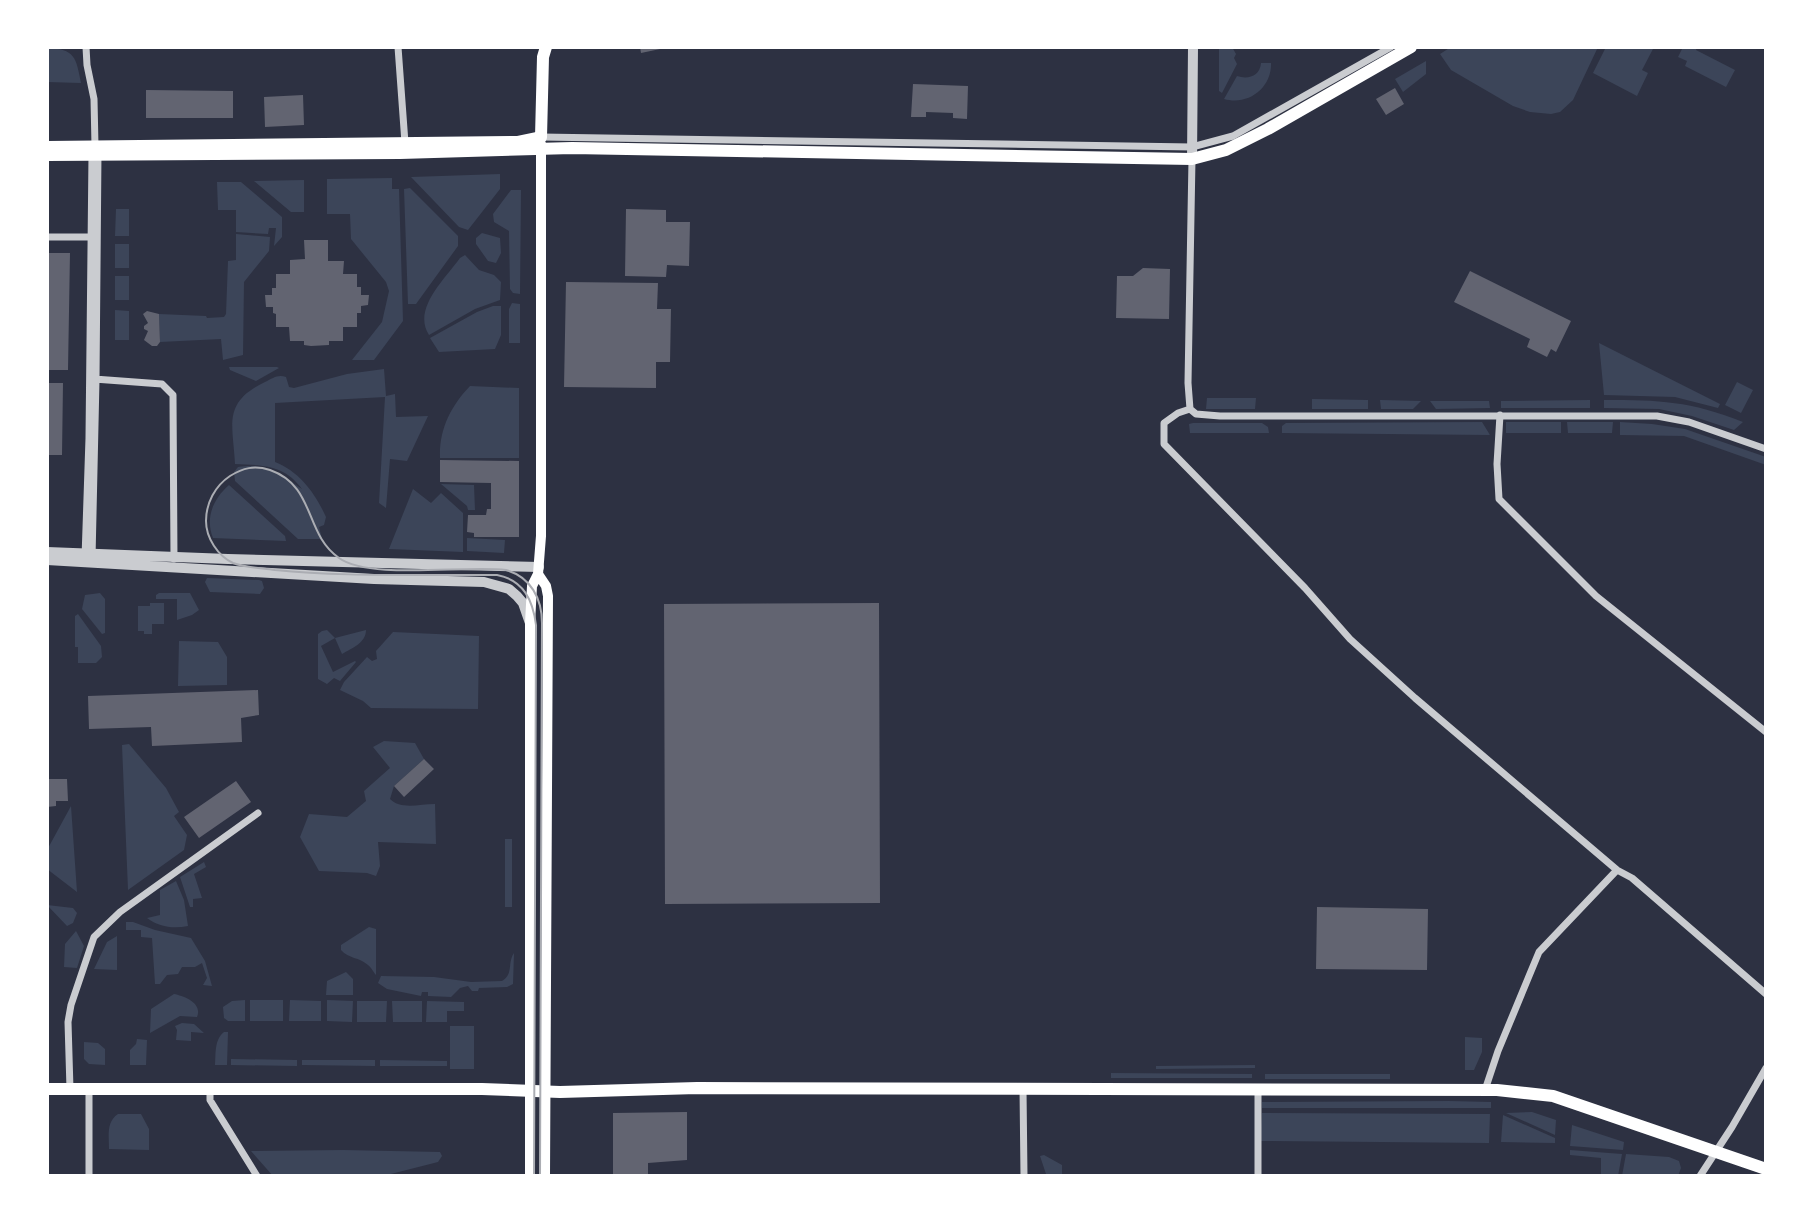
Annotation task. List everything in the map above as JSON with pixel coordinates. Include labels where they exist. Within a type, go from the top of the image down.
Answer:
[{"type":"main road","points":[[545,1176],[548,596],[539,570],[541,143],[543,57],[546,47]]},
{"type":"main road","points":[[47,155],[95,149],[517,142],[1192,153],[1226,150],[1411,47]]},
{"type":"main road","points":[[47,147],[400,153],[541,143]]},
{"type":"main road","points":[[530,1176],[530,623],[531,586],[539,570]]},
{"type":"main road","points":[[47,1089],[482,1089],[545,1092],[697,1088],[1485,1090],[1553,1096],[1766,1169]]},
{"type":"street","points":[[86,47],[94,99],[95,149],[89,558]]},
{"type":"street","points":[[398,47],[405,144]]},
{"type":"street","points":[[1193,47],[1188,383],[1190,409],[1196,414],[1657,416],[1689,422],[1766,449]]},
{"type":"street","points":[[1192,153],[1233,136],[1391,47]]},
{"type":"street","points":[[47,237],[93,237]]},
{"type":"street","points":[[93,379],[162,384],[173,395],[173,562]]},
{"type":"street","points":[[1190,409],[1178,413],[1164,423],[1164,444],[1296,579],[1350,639],[1415,698],[1618,870],[1632,878],[1766,994]]},
{"type":"street","points":[[1500,415],[1497,464],[1499,499],[1596,596],[1766,732]]},
{"type":"street","points":[[47,552],[89,558],[173,562],[539,570]]},
{"type":"street","points":[[47,560],[89,558]]},
{"type":"street","points":[[173,562],[267,574],[495,584],[509,589],[517,596],[530,623]]},
{"type":"street","points":[[70,1089],[68,1022],[71,1005],[94,937],[120,912],[258,813]]},
{"type":"street","points":[[1485,1090],[1539,952],[1618,870]]},
{"type":"street","points":[[1700,1176],[1766,1068]]},
{"type":"street","points":[[89,1089],[89,1176]]},
{"type":"street","points":[[1023,1089],[1024,1176]]},
{"type":"street","points":[[210,1090],[210,1100],[257,1176]]},
{"type":"street","points":[[1258,1090],[1258,1176]]},
{"type":"shaded area","points":[[1219,47],[1232,47],[1237,64],[1222,93],[1219,91]]},
{"type":"shaded area","points":[[1451,47],[1598,47],[1573,100],[1560,112],[1551,114],[1530,112],[1513,106],[1451,70],[1440,54]]},
{"type":"shaded area","points":[[1606,47],[1654,47],[1642,70],[1648,73],[1637,96],[1593,73]]},
{"type":"shaded area","points":[[1683,47],[1697,47],[1696,50],[1735,70],[1726,87],[1685,66],[1687,61],[1678,57]]},
{"type":"shaded area","points":[[47,48],[63,50],[73,56],[81,83],[47,82]]},
{"type":"shaded area","points":[[1426,61],[1426,74],[1403,92],[1395,79]]},
{"type":"shaded area","points":[[1261,63],[1271,63],[1270,72],[1268,80],[1257,93],[1242,100],[1224,99],[1237,76],[1253,76]]},
{"type":"shaded area","points":[[500,174],[500,189],[468,230],[459,227],[411,177]]},
{"type":"shaded area","points":[[392,178],[392,189],[399,189],[403,321],[374,360],[352,360],[382,322],[389,291],[386,282],[351,239],[350,214],[327,214],[327,179]]},
{"type":"shaded area","points":[[304,180],[304,212],[291,212],[254,181]]},
{"type":"shaded area","points":[[217,182],[241,182],[282,217],[282,237],[274,246],[276,228],[269,228],[268,234],[236,232],[236,210],[218,210]]},
{"type":"shaded area","points":[[410,188],[458,236],[458,246],[416,304],[408,304],[404,189]]},
{"type":"shaded area","points":[[511,190],[521,190],[520,294],[513,293],[510,289],[509,231],[494,222],[493,214]]},
{"type":"shaded area","points":[[116,209],[129,209],[129,236],[115,236]]},
{"type":"shaded area","points":[[482,233],[500,238],[501,253],[496,263],[488,261],[476,244],[476,238]]},
{"type":"shaded area","points":[[236,234],[270,237],[269,251],[244,282],[243,355],[223,360],[221,339],[160,342],[159,314],[224,317],[228,261],[236,260]]},
{"type":"shaded area","points":[[115,244],[129,244],[129,268],[115,268]]},
{"type":"shaded area","points":[[465,255],[479,270],[494,275],[501,282],[500,300],[475,309],[429,335],[425,325],[427,305],[439,285]]},
{"type":"shaded area","points":[[115,276],[129,276],[129,300],[115,300]]},
{"type":"shaded area","points":[[512,303],[520,304],[520,343],[509,343],[509,309]]},
{"type":"shaded area","points":[[493,306],[501,306],[501,335],[495,349],[439,352],[430,338]]},
{"type":"shaded area","points":[[115,310],[129,311],[129,340],[115,340]]},
{"type":"shaded area","points":[[1599,343],[1720,404],[1718,408],[1675,397],[1604,395]]},
{"type":"shaded area","points":[[229,367],[279,368],[256,381],[230,370]]},
{"type":"shaded area","points":[[384,369],[386,396],[395,394],[396,417],[428,416],[407,461],[390,459],[386,508],[379,503],[385,397],[275,403],[275,462],[292,471],[306,484],[326,517],[324,525],[319,527],[322,539],[298,539],[235,481],[234,472],[238,467],[258,466],[273,470],[302,489],[288,475],[273,468],[264,466],[235,464],[232,426],[236,407],[251,390],[278,376],[286,377],[289,387],[294,388],[347,374]]},
{"type":"shaded area","points":[[1737,382],[1753,390],[1741,413],[1725,405]]},
{"type":"shaded area","points":[[470,386],[519,388],[519,458],[440,458],[444,428],[457,402]]},
{"type":"shaded area","points":[[1207,398],[1256,398],[1255,409],[1206,409]]},
{"type":"shaded area","points":[[1312,399],[1368,400],[1368,409],[1312,409]]},
{"type":"shaded area","points":[[1380,400],[1421,401],[1413,409],[1381,409]]},
{"type":"shaded area","points":[[1590,400],[1590,408],[1501,408],[1501,401]]},
{"type":"shaded area","points":[[1604,400],[1675,403],[1743,422],[1734,430],[1692,416],[1659,409],[1604,408]]},
{"type":"shaded area","points":[[1430,401],[1489,401],[1490,408],[1436,409]]},
{"type":"shaded area","points":[[1482,422],[1490,435],[1282,433],[1282,426],[1286,423]]},
{"type":"shaded area","points":[[1506,422],[1561,422],[1561,433],[1506,433]]},
{"type":"shaded area","points":[[1567,422],[1613,422],[1612,433],[1568,433]]},
{"type":"shaded area","points":[[1620,422],[1685,429],[1766,457],[1766,465],[1684,436],[1620,435]]},
{"type":"shaded area","points":[[1193,423],[1262,423],[1268,427],[1269,433],[1190,433],[1189,424]]},
{"type":"shaded area","points":[[441,484],[474,485],[475,510],[468,510],[467,506]]},
{"type":"shaded area","points":[[229,485],[285,536],[286,541],[213,538],[210,523],[212,509]]},
{"type":"shaded area","points":[[413,489],[431,503],[441,493],[463,513],[463,552],[389,549]]},
{"type":"shaded area","points":[[467,538],[505,540],[504,553],[467,551]]},
{"type":"shaded area","points":[[207,578],[259,580],[264,588],[260,594],[210,592],[205,582]]},
{"type":"shaded area","points":[[100,593],[105,599],[105,633],[102,634],[82,609],[85,595]]},
{"type":"shaded area","points":[[159,593],[190,593],[199,610],[177,620],[177,599],[156,599]]},
{"type":"shaded area","points":[[150,603],[164,603],[164,624],[152,624],[152,634],[144,634],[144,631],[138,631],[138,606],[150,606]]},
{"type":"shaded area","points":[[78,614],[101,646],[102,657],[96,663],[78,663],[75,616]]},
{"type":"shaded area","points":[[327,630],[335,638],[321,646],[333,672],[356,662],[340,681],[334,678],[327,684],[318,679],[318,634]]},
{"type":"shaded area","points":[[366,630],[361,642],[342,654],[335,638]]},
{"type":"shaded area","points":[[393,632],[479,636],[478,709],[371,708],[340,690],[367,657],[372,661],[377,659],[376,651]]},
{"type":"shaded area","points":[[179,641],[218,642],[227,657],[227,685],[178,686]]},
{"type":"shaded area","points":[[384,741],[415,743],[424,759],[394,786],[390,799],[405,805],[435,804],[436,844],[378,842],[380,866],[376,876],[367,873],[319,871],[300,837],[309,814],[347,817],[366,801],[364,791],[390,768],[373,747]]},
{"type":"shaded area","points":[[129,744],[166,788],[179,812],[174,816],[187,835],[184,850],[128,890],[122,745]]},
{"type":"shaded area","points":[[71,806],[77,892],[47,869],[47,850]]},
{"type":"shaded area","points":[[505,839],[512,839],[512,907],[505,907]]},
{"type":"shaded area","points":[[204,862],[206,867],[194,874],[202,898],[193,899],[193,907],[190,907],[180,877]]},
{"type":"shaded area","points":[[176,881],[184,900],[188,926],[166,926],[147,918],[160,915],[160,890]]},
{"type":"shaded area","points":[[47,905],[73,908],[77,913],[73,923],[67,926]]},
{"type":"shaded area","points":[[126,922],[191,938],[205,961],[212,986],[203,985],[207,978],[202,963],[195,967],[182,967],[178,974],[167,975],[160,984],[155,984],[152,938],[141,937],[141,930],[126,930]]},
{"type":"shaded area","points":[[369,927],[376,929],[376,975],[365,962],[341,950],[341,945]]},
{"type":"shaded area","points":[[76,931],[84,946],[77,968],[64,967],[65,944]]},
{"type":"shaded area","points":[[117,936],[117,970],[94,969],[107,942]]},
{"type":"shaded area","points":[[514,953],[513,984],[507,987],[479,988],[478,991],[472,991],[468,986],[460,988],[451,997],[428,996],[428,992],[422,992],[421,996],[387,989],[378,983],[381,976],[434,977],[471,982],[502,981],[508,975]]},
{"type":"shaded area","points":[[346,972],[353,979],[353,995],[326,995],[327,981]]},
{"type":"shaded area","points":[[174,994],[195,1004],[197,1017],[180,1016],[150,1033],[151,1009]]},
{"type":"shaded area","points":[[245,1000],[245,1021],[228,1021],[224,1018],[223,1007],[232,1001]]},
{"type":"shaded area","points":[[250,1000],[283,1000],[283,1021],[250,1021]]},
{"type":"shaded area","points":[[290,1000],[321,1001],[321,1021],[289,1021]]},
{"type":"shaded area","points":[[327,1000],[353,1001],[352,1022],[327,1021]]},
{"type":"shaded area","points":[[357,1001],[387,1001],[386,1022],[357,1022]]},
{"type":"shaded area","points":[[392,1001],[422,1001],[422,1022],[393,1022]]},
{"type":"shaded area","points":[[427,1001],[464,1002],[464,1011],[447,1011],[447,1022],[426,1022]]},
{"type":"shaded area","points":[[182,1023],[194,1024],[204,1033],[191,1032],[191,1041],[176,1040],[175,1026]]},
{"type":"shaded area","points":[[450,1026],[474,1026],[474,1069],[450,1069]]},
{"type":"shaded area","points":[[224,1032],[228,1032],[227,1065],[215,1065],[217,1043]]},
{"type":"shaded area","points":[[1465,1037],[1482,1038],[1482,1052],[1474,1070],[1465,1070]]},
{"type":"shaded area","points":[[137,1039],[147,1040],[146,1065],[130,1065],[130,1050]]},
{"type":"shaded area","points":[[84,1042],[98,1043],[105,1049],[105,1065],[89,1064],[84,1059]]},
{"type":"shaded area","points":[[231,1059],[297,1060],[297,1066],[231,1065]]},
{"type":"shaded area","points":[[302,1060],[375,1060],[375,1066],[302,1065]]},
{"type":"shaded area","points":[[380,1060],[447,1061],[447,1066],[380,1066]]},
{"type":"shaded area","points":[[1255,1065],[1255,1068],[1156,1069],[1156,1066]]},
{"type":"shaded area","points":[[1111,1073],[1252,1074],[1252,1078],[1111,1078]]},
{"type":"shaded area","points":[[1265,1074],[1390,1074],[1390,1079],[1265,1079]]},
{"type":"shaded area","points":[[1262,1102],[1491,1102],[1491,1108],[1262,1108]]},
{"type":"shaded area","points":[[1532,1112],[1556,1120],[1555,1135],[1506,1113]]},
{"type":"shaded area","points":[[1262,1113],[1490,1114],[1489,1143],[1260,1141]]},
{"type":"shaded area","points":[[118,1114],[141,1114],[149,1129],[149,1150],[109,1149],[110,1125]]},
{"type":"shaded area","points":[[1503,1115],[1555,1138],[1555,1143],[1501,1142]]},
{"type":"shaded area","points":[[1572,1125],[1624,1142],[1623,1150],[1570,1146]]},
{"type":"shaded area","points":[[1570,1150],[1622,1154],[1618,1176],[1601,1176],[1601,1158],[1570,1155]]},
{"type":"shaded area","points":[[251,1151],[440,1152],[442,1156],[438,1162],[383,1176],[273,1176]]},
{"type":"shaded area","points":[[1626,1154],[1669,1157],[1679,1161],[1681,1168],[1678,1176],[1622,1176]]},
{"type":"shaded area","points":[[1044,1155],[1062,1165],[1062,1176],[1046,1174],[1040,1156]]},
{"type":"building","points":[[640,47],[665,47],[665,48],[641,53]]},
{"type":"building","points":[[913,84],[968,86],[967,119],[953,118],[953,113],[926,112],[926,117],[911,117]]},
{"type":"building","points":[[1395,88],[1404,104],[1386,115],[1376,99]]},
{"type":"building","points":[[146,90],[233,91],[233,118],[146,118]]},
{"type":"building","points":[[303,95],[304,125],[265,127],[264,97]]},
{"type":"building","points":[[626,209],[666,210],[666,222],[690,222],[689,266],[667,265],[666,277],[625,276]]},
{"type":"building","points":[[304,240],[328,240],[328,261],[344,261],[343,274],[357,274],[357,287],[361,287],[361,295],[369,295],[368,305],[361,306],[361,313],[357,313],[357,327],[343,327],[343,341],[329,341],[329,345],[311,346],[304,345],[304,341],[290,341],[289,327],[276,327],[273,307],[266,307],[265,295],[272,295],[272,288],[276,288],[276,274],[290,274],[290,260],[305,259]]},
{"type":"building","points":[[47,253],[70,253],[68,370],[47,370]]},
{"type":"building","points":[[1143,268],[1170,269],[1169,319],[1116,318],[1117,276],[1133,276]]},
{"type":"building","points":[[1470,271],[1571,321],[1556,352],[1551,349],[1547,357],[1527,347],[1530,339],[1454,302]]},
{"type":"building","points":[[566,282],[658,283],[657,309],[671,309],[670,362],[656,362],[656,388],[564,387]]},
{"type":"building","points":[[147,311],[159,314],[160,342],[157,346],[144,340],[148,331],[144,326],[148,323],[143,314]]},
{"type":"building","points":[[47,383],[63,383],[62,455],[47,455]]},
{"type":"building","points":[[440,460],[519,461],[519,537],[474,537],[474,533],[467,532],[468,515],[486,515],[487,509],[491,509],[491,483],[440,482]]},
{"type":"building","points":[[879,603],[880,903],[665,904],[664,604]]},
{"type":"building","points":[[258,690],[259,715],[241,718],[242,742],[152,746],[151,727],[89,729],[88,696]]},
{"type":"building","points":[[424,759],[434,769],[404,797],[394,786]]},
{"type":"building","points":[[47,779],[67,779],[68,801],[56,801],[56,806],[47,807]]},
{"type":"building","points":[[236,781],[251,802],[199,838],[184,817]]},
{"type":"building","points":[[1317,907],[1428,909],[1427,970],[1316,969]]},
{"type":"building","points":[[687,1112],[687,1160],[648,1163],[648,1176],[613,1176],[613,1113]]},
{"type":"tram line","points":[[534,1176],[536,625],[529,600],[526,593],[514,582],[497,575],[330,574],[275,570],[233,563],[222,556],[214,546],[207,527],[206,514],[216,490],[239,471],[259,468],[285,477],[303,499],[328,548],[353,565],[394,570],[506,570],[522,578],[537,598],[542,623],[540,1176]]}]
